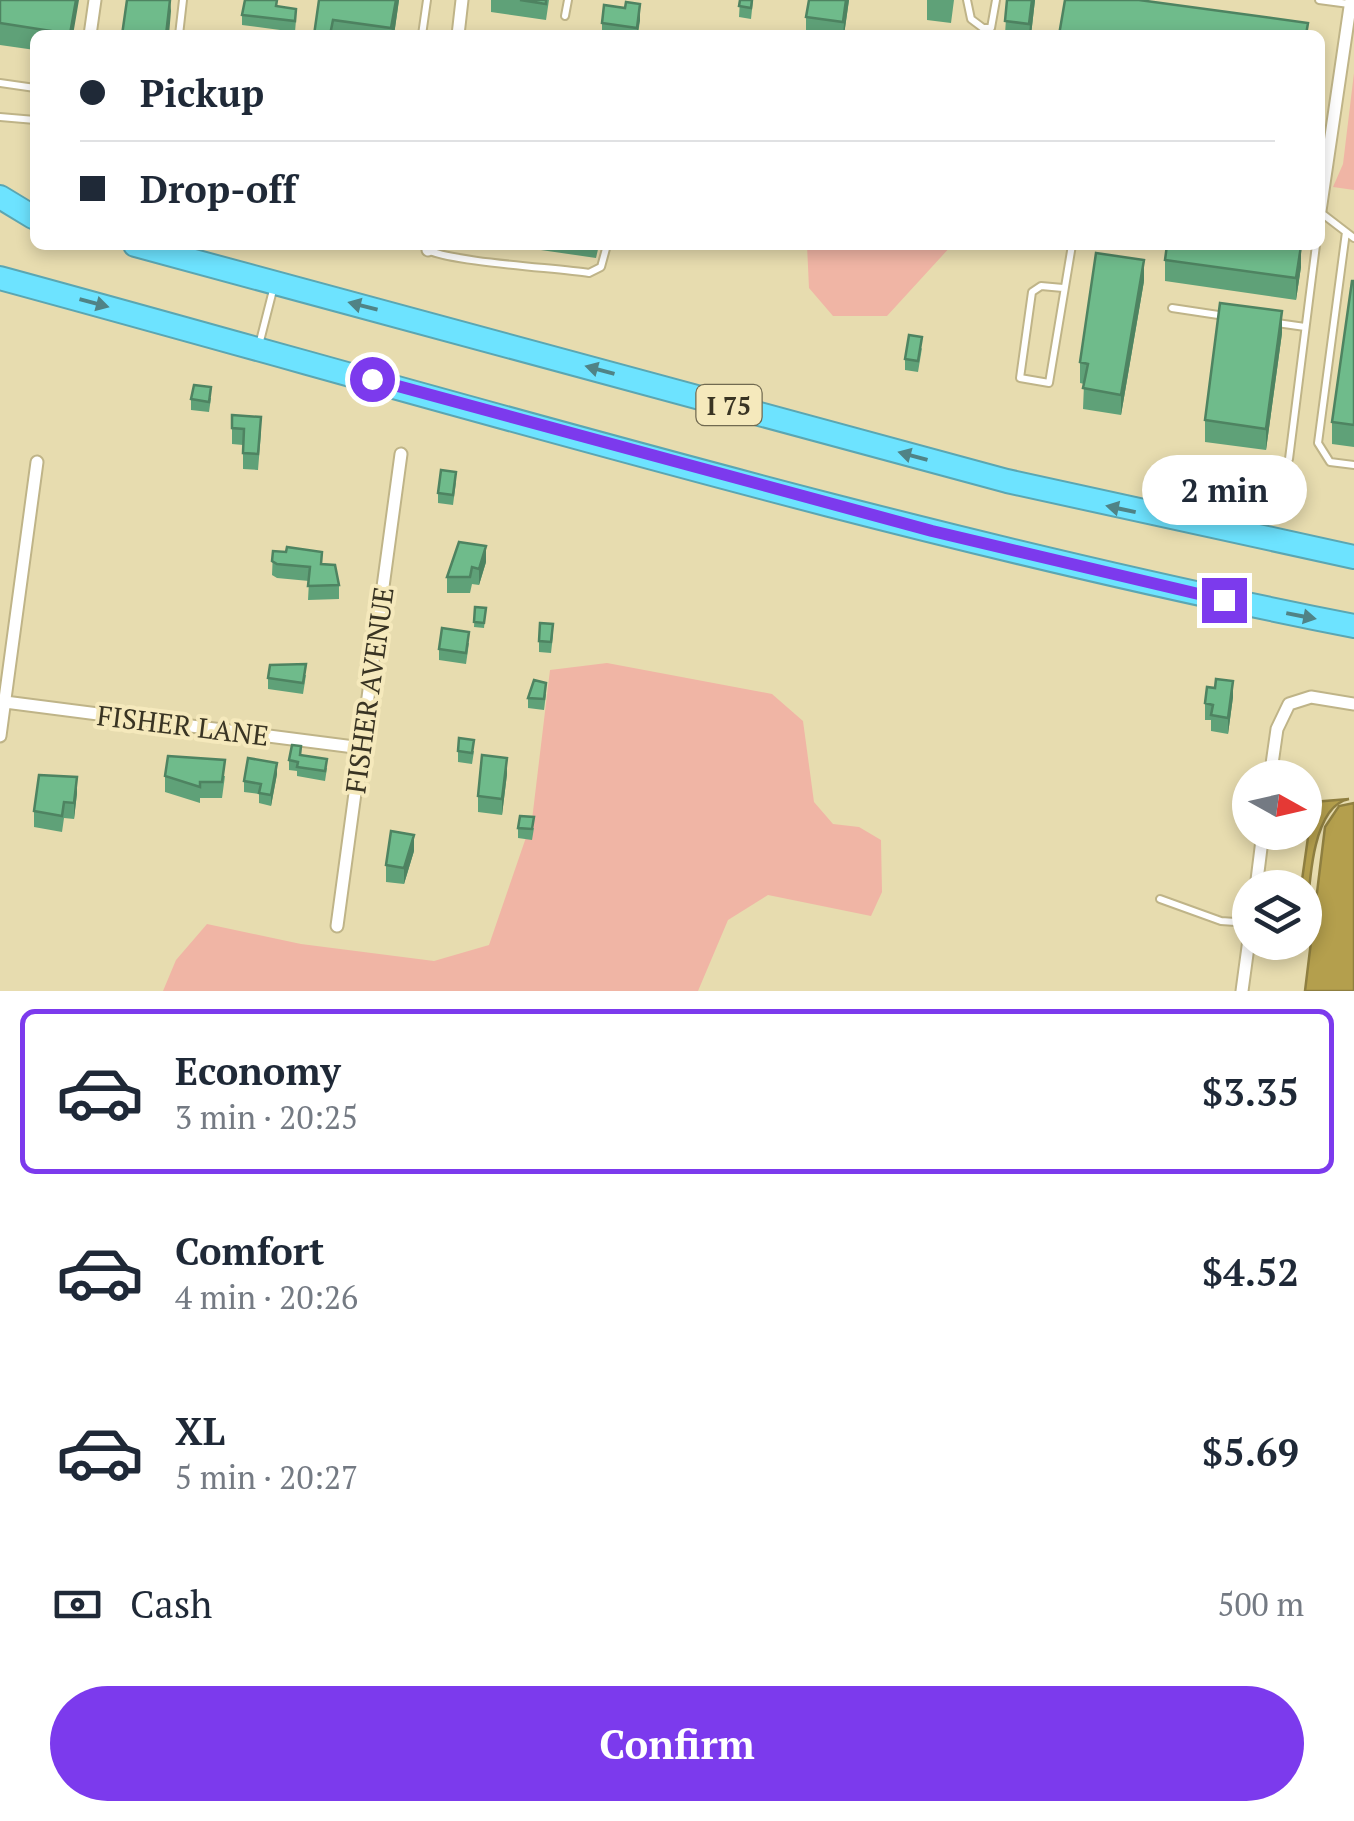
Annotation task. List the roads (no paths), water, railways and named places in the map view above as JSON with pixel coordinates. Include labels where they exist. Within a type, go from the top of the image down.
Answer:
[{"type":"highway","points":[[0,197],[30,215]]},
{"type":"highway","points":[[0,208],[30,216]]},
{"type":"highway","name":"I 75","points":[[153,250],[1082,500],[1354,557]]},
{"type":"highway","name":"I 75","points":[[0,278],[969,540],[1354,626]]},
{"type":"street","points":[[91,30],[95,0]]},
{"type":"street","points":[[459,30],[462,0]]},
{"type":"street","points":[[1325,178],[1351,2]]},
{"type":"street","name":"FISHER AVENUE","points":[[337,926],[401,454]]},
{"type":"street","points":[[0,736],[37,462]]},
{"type":"street","points":[[1273,760],[1277,728],[1288,704],[1310,696],[1354,704]]},
{"type":"street","name":"FISHER LANE","points":[[4,702],[362,748]]},
{"type":"street","points":[[1242,991],[1246,960]]},
{"type":"lane","points":[[180,30],[184,0]]},
{"type":"lane","points":[[423,30],[427,0]]},
{"type":"lane","points":[[565,16],[568,0]]},
{"type":"lane","points":[[968,0],[971,19],[983,28],[991,28],[996,0]]},
{"type":"lane","points":[[1319,0],[1351,2]]},
{"type":"lane","points":[[0,83],[30,87]]},
{"type":"lane","points":[[0,117],[30,120]]},
{"type":"lane","points":[[1325,216],[1354,238]]},
{"type":"lane","points":[[1346,232],[1318,443],[1330,462],[1354,465]]},
{"type":"lane","points":[[434,250],[446,258],[596,272],[605,250]]},
{"type":"lane","points":[[1064,288],[1041,286],[1032,292],[1020,378],[1049,383],[1071,250]]},
{"type":"lane","points":[[1289,459],[1315,250]]},
{"type":"lane","points":[[258,348],[275,284]]},
{"type":"lane","points":[[1172,308],[1229,316]]},
{"type":"lane","points":[[1267,322],[1305,328]]},
{"type":"lane","points":[[1160,899],[1232,922]]}]
